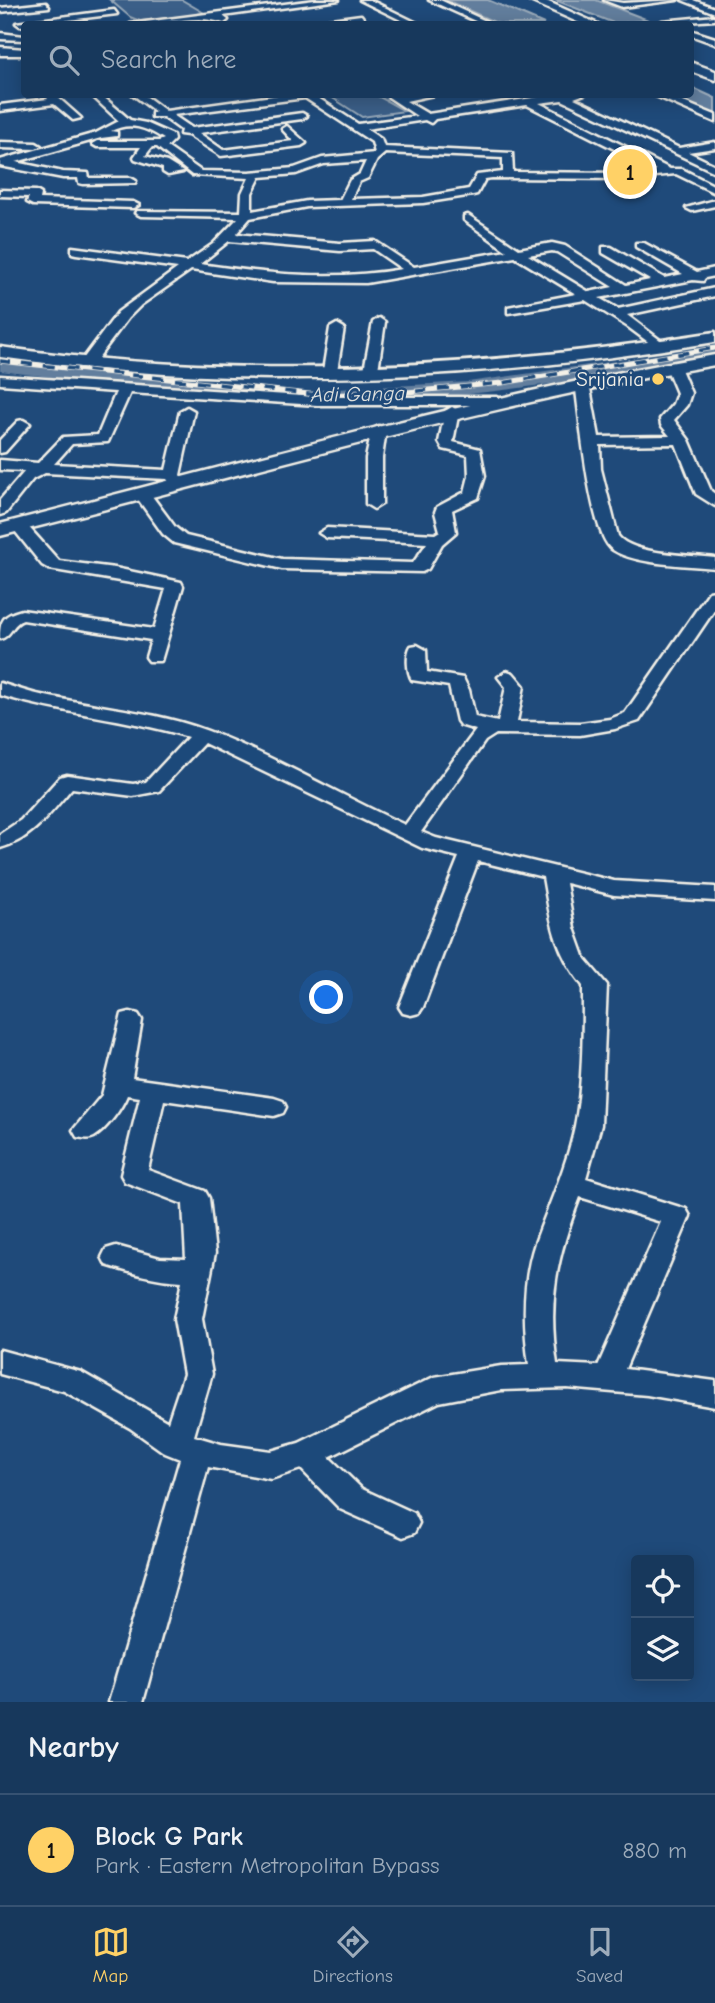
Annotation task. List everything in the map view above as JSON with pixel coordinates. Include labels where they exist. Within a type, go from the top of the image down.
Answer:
[{"type":"main road","points":[[528,3],[561,21]]},
{"type":"main road","points":[[528,3],[583,21]]},
{"type":"main road","points":[[0,50],[21,51]]},
{"type":"main road","points":[[694,66],[715,76]]},
{"type":"main road","points":[[694,77],[715,86]]},
{"type":"main road","points":[[0,352],[148,369],[330,371],[559,358],[715,337]]},
{"type":"main road","points":[[9,528],[143,495],[175,480],[452,411],[582,383],[715,360]]},
{"type":"street","points":[[2,6],[33,0]]},
{"type":"street","points":[[97,0],[128,21]]},
{"type":"street","points":[[152,21],[230,6],[289,0]]},
{"type":"street","points":[[200,13],[214,15],[337,5],[327,0]]},
{"type":"street","points":[[327,0],[335,0]]},
{"type":"street","points":[[364,0],[408,21]]},
{"type":"street","points":[[433,0],[481,21]]},
{"type":"street","points":[[608,0],[622,5],[673,0]]},
{"type":"street","points":[[686,0],[715,11]]},
{"type":"street","points":[[219,1],[260,21]]},
{"type":"street","points":[[2,6],[51,8],[21,21]]},
{"type":"street","points":[[2,6],[19,22]]},
{"type":"street","points":[[75,9],[106,6]]},
{"type":"street","points":[[330,21],[364,18],[349,11]]},
{"type":"street","points":[[28,21],[114,12]]},
{"type":"street","points":[[433,15],[459,12]]},
{"type":"street","points":[[200,13],[208,21]]},
{"type":"street","points":[[214,15],[226,21]]},
{"type":"street","points":[[283,19],[319,15]]},
{"type":"street","points":[[391,21],[423,16]]},
{"type":"street","points":[[96,21],[123,18]]},
{"type":"street","points":[[694,22],[715,19]]},
{"type":"street","points":[[694,23],[715,19]]},
{"type":"street","points":[[694,33],[715,41]]},
{"type":"street","points":[[0,36],[21,38]]},
{"type":"street","points":[[0,98],[21,95]]},
{"type":"street","points":[[0,108],[52,98],[76,118]]},
{"type":"street","points":[[99,98],[125,120],[163,141],[196,173]]},
{"type":"street","points":[[141,98],[221,153],[230,154],[301,143],[287,130]]},
{"type":"street","points":[[100,135],[113,124],[125,120],[261,98]]},
{"type":"street","points":[[269,98],[314,122]]},
{"type":"street","points":[[310,98],[360,127],[377,141],[376,159],[364,176],[355,180],[344,203]]},
{"type":"street","points":[[394,98],[441,126],[547,111]]},
{"type":"street","points":[[522,98],[715,190]]},
{"type":"street","points":[[360,127],[552,98]]},
{"type":"street","points":[[567,98],[710,165]]},
{"type":"street","points":[[665,98],[715,120]]},
{"type":"street","points":[[153,105],[200,99]]},
{"type":"street","points":[[175,123],[286,108]]},
{"type":"street","points":[[74,142],[149,144],[187,131],[302,116]]},
{"type":"street","points":[[393,122],[412,133]]},
{"type":"street","points":[[202,141],[302,128]]},
{"type":"street","points":[[2,162],[100,135],[212,148],[225,146]]},
{"type":"street","points":[[149,144],[139,157],[149,162],[165,163],[170,168],[168,172],[256,174],[296,171],[330,160],[508,155],[508,175]]},
{"type":"street","points":[[0,145],[56,147]]},
{"type":"street","points":[[677,151],[715,145]]},
{"type":"street","points":[[2,162],[63,175],[84,175],[83,181],[131,181]]},
{"type":"street","points":[[0,193],[36,194],[33,202],[246,215],[297,205],[457,196],[473,192],[480,172],[508,175],[624,176],[710,165]]},
{"type":"street","points":[[75,384],[123,316],[154,288],[192,265],[226,237],[246,215],[247,193],[256,174]]},
{"type":"street","points":[[692,208],[715,203]]},
{"type":"street","points":[[468,218],[659,346]]},
{"type":"street","points":[[226,237],[340,247],[375,245],[412,271]]},
{"type":"street","points":[[640,245],[715,290]]},
{"type":"street","points":[[76,250],[273,278],[353,280],[557,248],[624,289]]},
{"type":"street","points":[[607,250],[662,282]]},
{"type":"street","points":[[513,310],[715,272]]},
{"type":"street","points":[[615,314],[715,290]]},
{"type":"street","points":[[372,370],[379,322]]},
{"type":"street","points":[[330,371],[337,328]]},
{"type":"street","points":[[673,367],[684,393],[680,405],[667,419],[668,425],[682,440],[704,494],[715,502]]},
{"type":"street","points":[[0,380],[317,401],[498,401]]},
{"type":"street","points":[[582,383],[592,441],[593,468],[610,536],[618,546],[633,552],[715,563]]},
{"type":"street","points":[[0,510],[29,476],[42,468],[68,440],[103,439],[124,387]]},
{"type":"street","points":[[0,465],[175,480],[187,411]]},
{"type":"street","points":[[143,495],[155,507],[170,534],[180,540],[282,564],[416,568],[422,565],[438,539],[448,532],[443,512],[445,507],[472,495],[477,476],[475,452],[449,446],[446,442],[452,411]]},
{"type":"street","points":[[0,450],[23,424]]},
{"type":"street","points":[[374,504],[374,458],[379,430]]},
{"type":"street","points":[[592,441],[682,440]]},
{"type":"street","points":[[9,528],[55,565],[175,586],[155,657]]},
{"type":"street","points":[[327,533],[438,539]]},
{"type":"street","points":[[417,650],[418,676],[456,682],[461,688],[461,705],[467,721],[498,728],[596,729],[632,717],[715,596]]},
{"type":"street","points":[[0,634],[12,618],[22,615],[162,636]]},
{"type":"street","points":[[410,833],[478,737],[498,728],[515,686],[507,677]]},
{"type":"street","points":[[0,689],[99,714],[169,725],[201,735],[278,769],[342,804],[429,843],[614,888],[715,894]]},
{"type":"street","points":[[0,842],[17,834],[67,781],[134,790],[152,787],[201,735]]},
{"type":"street","points":[[411,1007],[471,853]]},
{"type":"street","points":[[545,1377],[538,1333],[539,1289],[548,1245],[571,1184],[588,1125],[594,1065],[595,985],[575,961],[563,928],[553,873]]},
{"type":"street","points":[[86,1130],[113,1099],[130,1020]]},
{"type":"street","points":[[118,1085],[274,1107]]},
{"type":"street","points":[[126,1702],[187,1447],[198,1374],[188,1319],[201,1253],[196,1198],[134,1175],[154,1090]]},
{"type":"street","points":[[571,1184],[677,1216],[606,1380]]},
{"type":"street","points":[[116,1257],[160,1269],[198,1270]]},
{"type":"street","points":[[0,1362],[71,1381],[187,1447],[221,1457],[271,1465],[306,1454],[433,1390],[501,1378],[606,1380],[715,1394]]},
{"type":"street","points":[[306,1454],[351,1499],[403,1523]]},
{"type":"shaded area","points":[[110,0],[182,0],[206,14],[140,21],[130,17]]},
{"type":"shaded area","points":[[446,0],[488,0],[537,21],[492,21]]},
{"type":"shaded area","points":[[555,0],[596,0],[648,20],[608,21]]},
{"type":"shaded area","points":[[694,88],[715,98],[715,117],[695,106],[671,98],[694,98]]},
{"type":"shaded area","points":[[333,98],[381,98],[405,111],[362,117]]},
{"type":"waterway","name":"Adi Ganga","points":[[319,397],[468,388],[715,353]]},
{"type":"waterway","name":"Adi Ganga","points":[[0,365],[244,393]]},
{"type":"railway","points":[[0,361],[319,395],[407,392],[502,383],[715,348]]},
{"type":"place","name":"Block G Park","points":[[630,172]]},
{"type":"place","name":"Srijania","points":[[658,379]]}]
